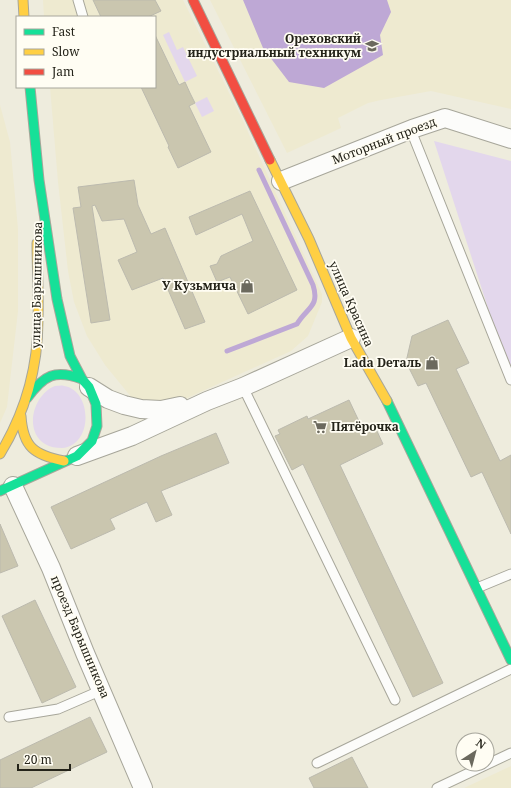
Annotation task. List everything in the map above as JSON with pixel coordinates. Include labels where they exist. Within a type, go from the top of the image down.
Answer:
[{"type":"main road","points":[[23,0],[24,16]]},
{"type":"main road","name":"улица Красина","points":[[193,0],[309,239],[351,338],[389,405],[511,660]]},
{"type":"main road","name":"улица Барышникова","points":[[6,489],[70,458],[92,441],[98,426],[96,404],[86,383],[70,356],[62,326],[39,180],[30,88]]},
{"type":"main road","name":"улица Барышникова","points":[[0,454],[21,416],[34,368],[38,332],[37,256],[39,180]]},
{"type":"main road","points":[[26,400],[35,386],[45,378],[58,374],[70,374],[86,383]]},
{"type":"main road","points":[[21,416],[21,430],[26,442],[36,453],[48,458],[70,458]]},
{"type":"street","name":"Моторный проезд","points":[[281,181],[412,129],[444,118],[511,139]]},
{"type":"street","points":[[86,383],[108,399],[124,405],[140,409],[161,410],[207,401],[244,387],[351,338]]},
{"type":"street","name":"улица Барышникова","points":[[70,458],[132,436],[207,401]]},
{"type":"street","name":"проезд Барышникова","points":[[6,489],[51,568],[144,788]]},
{"type":"lane","points":[[78,0],[83,16]]},
{"type":"lane","points":[[414,138],[511,380]]},
{"type":"lane","points":[[244,387],[395,700]]},
{"type":"lane","points":[[477,588],[511,574]]},
{"type":"lane","points":[[317,763],[511,669]]},
{"type":"lane","points":[[9,717],[58,709],[102,690]]},
{"type":"lane","points":[[438,788],[511,753]]},
{"type":"shaded area","points":[[43,0],[183,0],[243,121],[322,294],[322,302],[308,336],[291,351],[185,399],[152,404],[132,398],[105,365],[87,336],[74,302],[68,271],[58,182],[50,88],[156,88],[156,16],[44,16]]},
{"type":"shaded area","name":"Ореховский индустриальный техникум","points":[[210,0],[511,0],[511,109],[431,91],[381,100],[368,103],[338,118],[341,128],[287,153]]},
{"type":"shaded area","points":[[243,0],[387,0],[391,12],[380,35],[383,55],[324,88],[289,82],[263,48]]},
{"type":"shaded area","points":[[169,32],[177,50],[183,47],[197,76],[185,82],[163,35]]},
{"type":"shaded area","points":[[207,97],[214,111],[202,117],[195,103]]},
{"type":"shaded area","points":[[0,105],[10,142],[18,229],[18,311],[7,407],[0,423]]},
{"type":"shaded area","points":[[434,141],[511,161],[511,372],[509,373]]},
{"type":"shaded area","points":[[55,386],[63,386],[73,390],[80,397],[86,417],[80,438],[72,445],[62,448],[49,446],[38,438],[34,430],[33,422],[34,413],[41,396]]},
{"type":"shaded area","points":[[511,766],[511,788],[464,788]]},
{"type":"building","points":[[93,0],[155,0],[161,11],[150,16],[101,16]]},
{"type":"building","points":[[156,37],[179,85],[185,82],[195,103],[189,106],[211,152],[178,168],[168,147],[169,146],[141,88],[156,88]]},
{"type":"building","points":[[134,180],[138,205],[151,234],[165,228],[205,322],[185,329],[163,278],[132,290],[118,260],[137,252],[124,219],[102,221],[95,205],[92,206],[110,320],[91,323],[73,208],[81,207],[78,187]]},
{"type":"building","points":[[250,191],[297,290],[248,314],[230,277],[217,282],[210,266],[217,264],[221,256],[253,241],[242,214],[196,235],[189,217]]},
{"type":"building","points":[[448,320],[469,363],[456,369],[500,461],[511,455],[511,534],[482,472],[471,477],[426,383],[418,386],[406,362],[412,336]]},
{"type":"building","points":[[349,400],[365,434],[376,429],[383,444],[340,465],[443,683],[413,697],[303,464],[292,470],[275,436],[280,434],[278,430],[307,416],[308,419]]},
{"type":"building","points":[[216,433],[229,463],[161,491],[172,515],[156,522],[147,502],[110,519],[115,529],[71,549],[51,507],[161,456]]},
{"type":"building","points":[[0,524],[18,566],[0,573]]},
{"type":"building","points":[[35,600],[76,687],[42,703],[2,616]]},
{"type":"building","points":[[90,717],[107,752],[31,788],[0,788],[0,760]]},
{"type":"building","points":[[352,757],[368,788],[314,788],[309,778]]},
{"type":"waterway","points":[[227,351],[297,324],[314,303],[315,298],[313,285],[259,170]]},
{"type":"traffic: fast","points":[[0,491],[77,456],[92,441],[97,426],[96,404],[89,387],[82,379],[70,356],[57,299],[39,180],[30,88]]},
{"type":"traffic: fast","points":[[27,398],[39,384],[51,376],[64,375],[82,379]]},
{"type":"traffic: fast","points":[[387,401],[511,660]]},
{"type":"traffic: slow","points":[[23,0],[24,16]]},
{"type":"traffic: slow","points":[[270,160],[309,239],[351,338],[387,401]]},
{"type":"traffic: slow","points":[[0,454],[9,438],[23,406],[33,373],[37,338],[37,243]]},
{"type":"traffic: slow","points":[[21,416],[24,435],[32,448],[45,456],[64,461]]},
{"type":"traffic: jam","points":[[193,0],[270,160]]},
{"type":"place","name":"Ореховский индустриальный техникум","points":[[372,46]]},
{"type":"place","name":"У Кузьмича","points":[[247,286]]},
{"type":"place","name":"Lada Dеталь","points":[[432,363]]},
{"type":"place","name":"Пятёрочка","points":[[320,427]]}]
